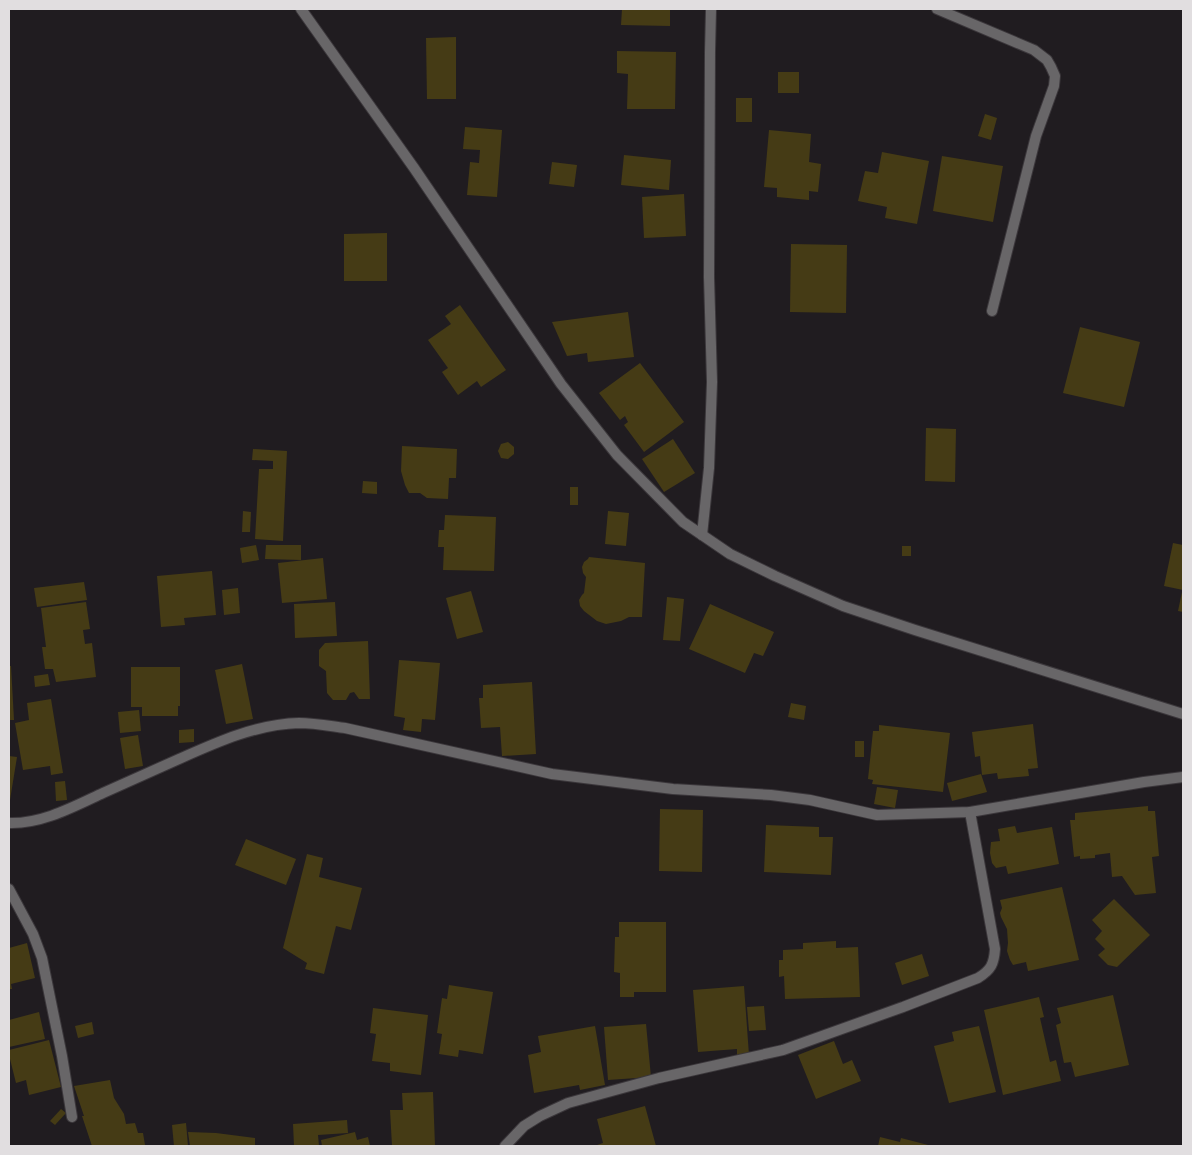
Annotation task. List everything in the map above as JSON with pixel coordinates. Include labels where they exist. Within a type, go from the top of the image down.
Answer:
[{"type":"street","points":[[301,9],[414,168],[561,384],[617,455],[683,522],[730,554],[843,606],[1183,714]]},
{"type":"street","points":[[702,535],[709,468],[712,382],[709,277],[711,9]]},
{"type":"street","points":[[937,9],[1034,50],[1047,60],[1055,76],[1054,86],[1036,136],[992,311]]},
{"type":"street","points":[[9,823],[42,819],[69,809],[214,743],[266,727],[300,723],[345,728],[552,774],[673,789],[781,796],[810,800],[877,815],[970,812],[1183,776]]},
{"type":"street","points":[[505,1146],[524,1126],[540,1116],[568,1104],[659,1078],[783,1050],[903,1007],[978,978],[988,972],[992,965],[995,949],[970,812]]},
{"type":"street","points":[[9,889],[33,934],[42,958],[72,1117]]},
{"type":"building","points":[[622,9],[670,9],[670,26],[621,25]]},
{"type":"building","points":[[456,37],[456,99],[427,99],[426,38]]},
{"type":"building","points":[[617,51],[676,52],[675,109],[627,109],[628,74],[617,73]]},
{"type":"building","points":[[778,72],[799,72],[799,93],[778,93]]},
{"type":"building","points":[[736,98],[752,98],[752,122],[736,122]]},
{"type":"building","points":[[985,114],[997,118],[991,140],[978,136]]},
{"type":"building","points":[[465,127],[502,130],[497,197],[467,195],[470,162],[479,163],[480,150],[463,149]]},
{"type":"building","points":[[769,130],[811,134],[809,162],[821,164],[818,192],[809,191],[809,200],[777,197],[777,188],[764,187]]},
{"type":"building","points":[[882,152],[929,161],[917,224],[885,218],[887,207],[858,201],[865,171],[878,173]]},
{"type":"building","points":[[624,155],[671,160],[669,190],[621,185]]},
{"type":"building","points":[[942,156],[1003,166],[993,222],[933,211]]},
{"type":"building","points":[[552,162],[577,165],[574,187],[549,184]]},
{"type":"building","points":[[684,194],[686,236],[644,238],[642,197]]},
{"type":"building","points":[[387,233],[387,281],[344,281],[344,234]]},
{"type":"building","points":[[791,244],[847,245],[846,313],[790,312]]},
{"type":"building","points":[[460,305],[506,370],[481,387],[477,381],[458,395],[442,372],[448,368],[428,340],[451,324],[445,316]]},
{"type":"building","points":[[628,312],[634,357],[588,362],[587,353],[567,356],[552,322]]},
{"type":"building","points":[[1080,327],[1140,342],[1124,407],[1063,393]]},
{"type":"building","points":[[640,363],[684,422],[644,452],[624,425],[628,422],[625,416],[620,420],[599,393]]},
{"type":"building","points":[[926,428],[956,429],[955,482],[925,481]]},
{"type":"building","points":[[673,439],[695,473],[664,492],[642,459]]},
{"type":"building","points":[[508,442],[514,447],[514,454],[508,459],[501,458],[498,451],[501,444]]},
{"type":"building","points":[[402,446],[457,449],[456,478],[449,478],[448,499],[427,498],[420,493],[409,493],[401,471]]},
{"type":"building","points":[[253,449],[287,451],[283,541],[255,539],[259,469],[273,469],[273,461],[252,460]]},
{"type":"building","points":[[363,481],[377,482],[377,494],[362,493]]},
{"type":"building","points":[[570,487],[578,487],[578,505],[570,505]]},
{"type":"building","points":[[243,511],[251,512],[250,532],[242,532]]},
{"type":"building","points":[[608,511],[629,513],[626,546],[605,544]]},
{"type":"building","points":[[445,515],[496,517],[494,571],[443,570],[444,547],[438,547],[439,530],[444,530]]},
{"type":"building","points":[[1173,543],[1183,545],[1183,590],[1164,586]]},
{"type":"building","points":[[256,545],[259,560],[242,563],[240,548]]},
{"type":"building","points":[[266,545],[301,545],[301,560],[265,559]]},
{"type":"building","points":[[902,546],[911,546],[911,556],[902,556]]},
{"type":"building","points":[[589,557],[645,563],[642,617],[629,617],[606,624],[597,621],[584,611],[580,606],[579,600],[584,593],[586,577],[582,567]]},
{"type":"building","points":[[323,558],[327,599],[282,603],[278,563]]},
{"type":"building","points":[[212,571],[216,615],[184,618],[185,625],[161,627],[157,576]]},
{"type":"building","points":[[84,582],[87,600],[37,607],[34,588]]},
{"type":"building","points":[[238,588],[240,613],[224,615],[222,590]]},
{"type":"building","points":[[471,591],[483,632],[457,639],[446,598]]},
{"type":"building","points":[[1183,592],[1183,612],[1178,611]]},
{"type":"building","points":[[667,597],[684,599],[680,641],[663,640]]},
{"type":"building","points":[[86,602],[90,629],[83,630],[85,644],[92,643],[96,677],[56,682],[53,669],[45,669],[42,647],[46,647],[41,608]]},
{"type":"building","points":[[335,602],[337,636],[295,638],[294,604]]},
{"type":"building","points":[[710,604],[774,632],[763,656],[754,653],[745,673],[689,649]]},
{"type":"building","points":[[368,641],[370,699],[359,699],[354,692],[350,693],[346,700],[333,700],[327,693],[326,671],[319,666],[319,650],[325,643]]},
{"type":"building","points":[[399,660],[440,663],[435,720],[422,719],[421,732],[403,730],[405,718],[394,716]]},
{"type":"building","points":[[242,664],[253,719],[226,724],[215,670]]},
{"type":"building","points":[[9,666],[11,666],[14,720],[9,720]]},
{"type":"building","points":[[131,667],[180,667],[180,706],[178,706],[178,716],[142,716],[142,707],[131,707]]},
{"type":"building","points":[[48,674],[50,685],[35,687],[34,676]]},
{"type":"building","points":[[532,682],[536,754],[502,756],[500,727],[481,728],[479,698],[483,698],[483,685]]},
{"type":"building","points":[[51,699],[63,773],[51,775],[50,766],[23,770],[15,723],[29,720],[27,703]]},
{"type":"building","points":[[791,703],[806,706],[804,720],[788,717]]},
{"type":"building","points":[[139,710],[141,731],[120,733],[118,712]]},
{"type":"building","points":[[1033,724],[1038,768],[1028,769],[1029,776],[998,779],[997,773],[982,775],[980,756],[975,757],[972,732]]},
{"type":"building","points":[[879,725],[950,733],[943,792],[872,784],[873,780],[868,779],[873,731],[879,731]]},
{"type":"building","points":[[194,729],[194,742],[179,743],[179,730]]},
{"type":"building","points":[[138,735],[143,766],[125,769],[120,738]]},
{"type":"building","points":[[855,741],[864,741],[864,757],[855,757]]},
{"type":"building","points":[[9,756],[17,757],[10,800],[9,800]]},
{"type":"building","points":[[981,774],[987,792],[952,801],[947,783]]},
{"type":"building","points":[[65,781],[67,800],[56,801],[55,782]]},
{"type":"building","points":[[877,787],[898,790],[895,808],[874,804]]},
{"type":"building","points":[[1148,806],[1148,811],[1155,811],[1159,856],[1152,857],[1156,893],[1135,895],[1122,876],[1112,877],[1110,853],[1095,855],[1095,858],[1080,859],[1080,856],[1074,857],[1070,820],[1075,820],[1075,813]]},
{"type":"building","points":[[660,809],[703,810],[702,872],[659,871]]},
{"type":"building","points":[[766,825],[819,827],[819,837],[833,837],[831,875],[764,872]]},
{"type":"building","points":[[1015,826],[1017,833],[1052,827],[1059,864],[1008,874],[1006,866],[996,868],[992,863],[990,853],[991,842],[1000,841],[998,829]]},
{"type":"building","points":[[246,839],[296,859],[286,885],[235,865]]},
{"type":"building","points":[[307,854],[323,858],[319,877],[362,888],[351,930],[336,926],[324,974],[305,969],[307,963],[283,948]]},
{"type":"building","points":[[1062,887],[1079,960],[1028,971],[1026,962],[1013,965],[1007,951],[1007,929],[1000,913],[1002,908],[1000,900]]},
{"type":"building","points":[[1114,899],[1150,935],[1117,967],[1108,965],[1098,955],[1105,949],[1095,939],[1102,931],[1092,920]]},
{"type":"building","points":[[619,922],[666,922],[666,992],[634,992],[634,997],[620,997],[620,973],[614,972],[615,937],[619,937]]},
{"type":"building","points":[[836,941],[836,948],[858,947],[860,997],[785,999],[784,976],[779,977],[779,960],[783,960],[783,950],[803,949],[803,943]]},
{"type":"building","points":[[27,943],[35,978],[11,984],[12,989],[9,989],[9,948]]},
{"type":"building","points":[[922,954],[929,976],[902,985],[895,963]]},
{"type":"building","points":[[449,985],[493,992],[483,1054],[459,1050],[458,1057],[439,1054],[442,1034],[437,1033],[442,998],[447,999]]},
{"type":"building","points":[[744,986],[749,1055],[737,1056],[737,1049],[698,1052],[693,990]]},
{"type":"building","points":[[1113,995],[1129,1065],[1075,1077],[1071,1062],[1064,1063],[1056,1025],[1061,1023],[1057,1008]]},
{"type":"building","points":[[1039,997],[1044,1017],[1040,1018],[1050,1062],[1056,1060],[1061,1081],[1003,1095],[984,1010]]},
{"type":"building","points":[[764,1006],[766,1030],[749,1031],[747,1007]]},
{"type":"building","points":[[373,1008],[428,1015],[421,1075],[390,1071],[390,1063],[372,1061],[376,1034],[370,1033]]},
{"type":"building","points":[[39,1012],[45,1039],[9,1047],[9,1020]]},
{"type":"building","points":[[92,1022],[94,1034],[78,1038],[75,1026]]},
{"type":"building","points":[[646,1024],[651,1077],[608,1080],[604,1027]]},
{"type":"building","points":[[595,1026],[605,1085],[580,1090],[579,1085],[534,1093],[528,1055],[541,1052],[538,1036]]},
{"type":"building","points":[[979,1026],[996,1092],[949,1103],[934,1046],[954,1041],[952,1032]]},
{"type":"building","points":[[49,1040],[61,1087],[29,1095],[26,1080],[16,1083],[9,1050]]},
{"type":"building","points":[[834,1041],[843,1064],[852,1060],[861,1081],[816,1099],[798,1055]]},
{"type":"building","points":[[110,1080],[114,1098],[124,1114],[126,1124],[135,1123],[138,1133],[143,1133],[145,1145],[92,1146],[74,1086]]},
{"type":"building","points":[[433,1092],[435,1146],[392,1146],[390,1110],[403,1110],[402,1093]]},
{"type":"building","points":[[645,1106],[656,1146],[594,1146],[603,1143],[597,1119]]},
{"type":"building","points":[[61,1109],[66,1113],[55,1125],[50,1121]]},
{"type":"building","points":[[347,1120],[348,1133],[318,1135],[319,1146],[294,1146],[293,1124]]},
{"type":"building","points":[[186,1123],[188,1146],[174,1146],[172,1125]]},
{"type":"building","points":[[188,1132],[216,1133],[255,1138],[255,1146],[190,1146]]},
{"type":"building","points":[[355,1132],[357,1140],[368,1137],[370,1146],[322,1146],[321,1140]]},
{"type":"building","points":[[880,1137],[900,1142],[901,1138],[932,1146],[878,1146]]}]
